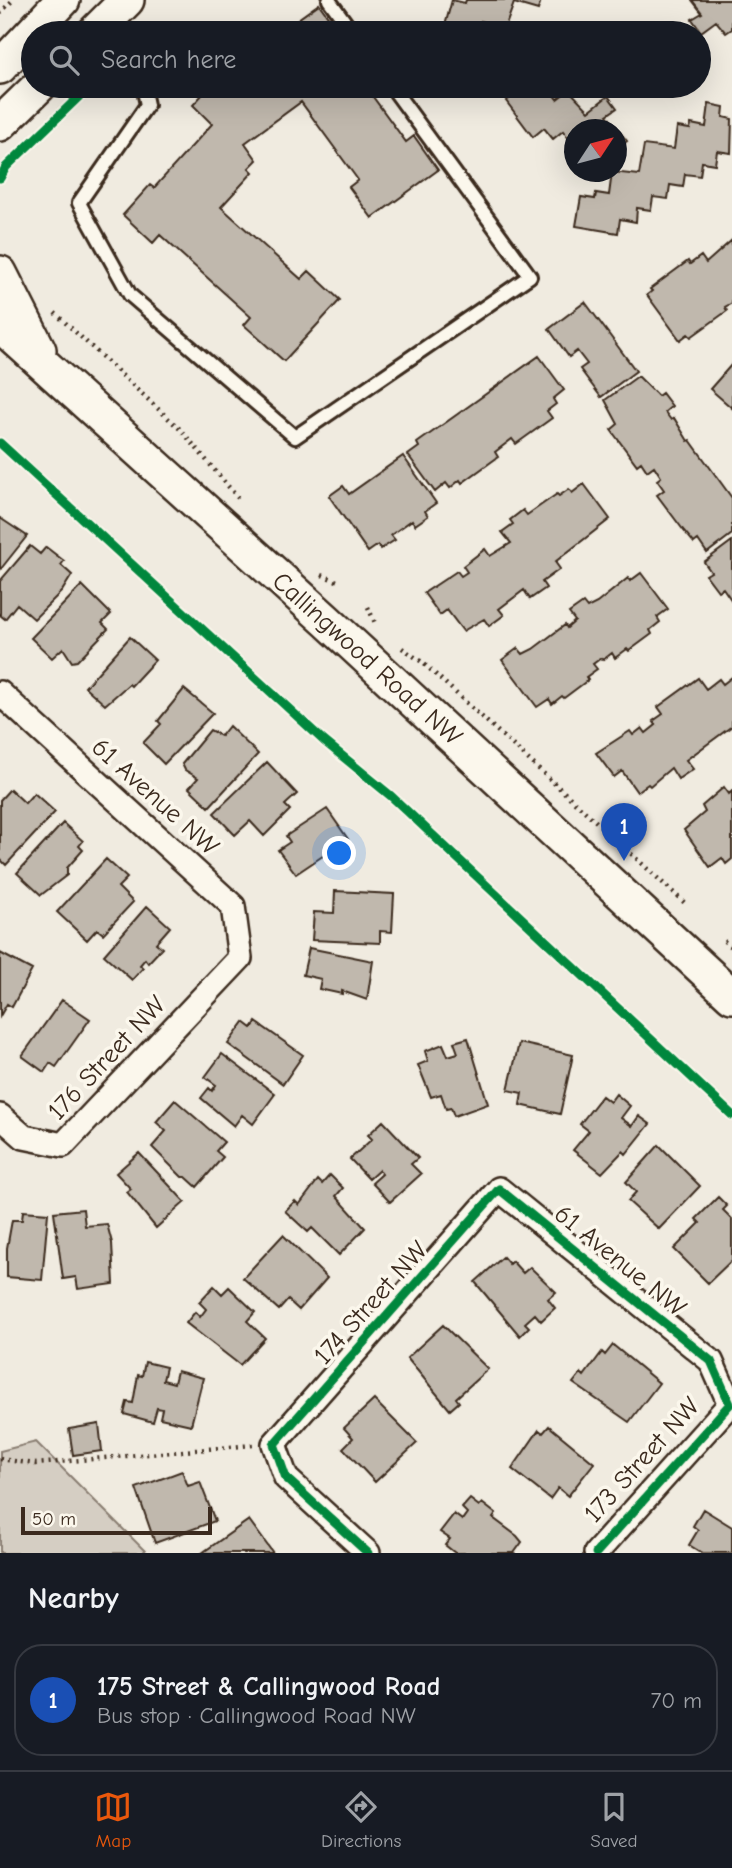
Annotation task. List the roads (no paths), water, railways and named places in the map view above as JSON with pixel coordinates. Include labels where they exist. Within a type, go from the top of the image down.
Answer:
[{"type":"main road","points":[[43,21],[63,0]]},
{"type":"main road","points":[[109,21],[127,0]]},
{"type":"main road","points":[[0,67],[21,45]]},
{"type":"main road","points":[[1,123],[27,98]]},
{"type":"main road","points":[[0,273],[50,371]]},
{"type":"main road","name":"Callingwood Road NW","points":[[0,325],[347,639],[732,996]]},
{"type":"street","name":"61 Avenue NW","points":[[0,693],[233,906],[240,958]]},
{"type":"street","name":"176 Street NW","points":[[0,1116],[24,1137],[63,1145],[240,958]]},
{"type":"street","name":"61 Avenue NW","points":[[499,1189],[711,1361],[730,1404]]},
{"type":"street","name":"174 Street NW","points":[[368,1553],[286,1478],[274,1444],[499,1189]]},
{"type":"street","name":"173 Street NW","points":[[596,1553],[730,1404]]},
{"type":"lane","points":[[329,0],[344,21]]},
{"type":"lane","points":[[146,98],[147,105],[79,203],[130,295],[295,437],[530,276],[400,98]]},
{"type":"place","name":"175 Street & Callingwood Road","points":[[624,861]]}]
